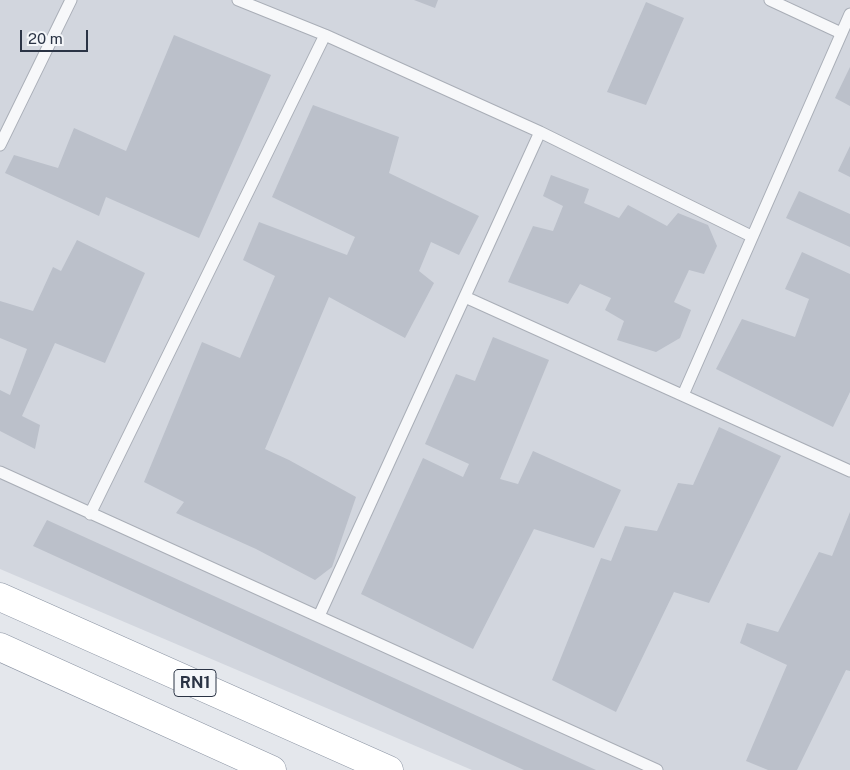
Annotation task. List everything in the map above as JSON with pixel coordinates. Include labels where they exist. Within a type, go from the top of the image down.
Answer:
[{"type":"highway","name":"RN1","points":[[0,597],[389,770]]},
{"type":"highway","points":[[0,647],[272,770]]},
{"type":"lane","points":[[0,145],[71,0]]},
{"type":"lane","points":[[238,0],[325,35],[540,132],[752,236]]},
{"type":"lane","points":[[770,0],[841,33]]},
{"type":"lane","points":[[683,395],[850,14]]},
{"type":"lane","points":[[90,514],[325,35]]},
{"type":"lane","points":[[319,616],[540,132]]},
{"type":"lane","points":[[465,297],[850,471]]},
{"type":"lane","points":[[0,472],[657,770]]},
{"type":"shaded area","points":[[0,0],[850,0],[850,770],[472,770],[0,569]]},
{"type":"building","points":[[414,0],[438,0],[435,8]]},
{"type":"building","points":[[646,2],[684,18],[646,105],[607,92]]},
{"type":"building","points":[[174,35],[271,75],[199,238],[106,197],[99,216],[5,173],[14,155],[58,168],[74,128],[126,151]]},
{"type":"building","points":[[850,67],[850,106],[835,98]]},
{"type":"building","points":[[313,105],[399,137],[389,173],[479,216],[459,255],[431,242],[419,271],[434,283],[405,338],[329,297],[265,449],[356,497],[332,567],[315,580],[256,549],[176,513],[184,502],[144,482],[202,342],[240,358],[275,276],[243,260],[259,222],[347,255],[355,237],[272,197]]},
{"type":"building","points":[[850,146],[850,177],[838,171]]},
{"type":"building","points":[[551,175],[589,189],[584,203],[619,218],[628,205],[667,226],[678,213],[708,225],[717,246],[704,274],[689,270],[674,302],[691,310],[680,338],[656,352],[617,340],[624,321],[605,310],[611,298],[580,284],[568,304],[508,282],[533,226],[553,231],[563,206],[543,196]]},
{"type":"building","points":[[799,191],[850,214],[850,247],[786,218]]},
{"type":"building","points":[[77,240],[145,273],[105,363],[55,343],[22,416],[40,425],[35,449],[0,431],[0,390],[10,395],[27,349],[0,338],[0,301],[33,311],[53,267],[61,271]]},
{"type":"building","points":[[802,252],[850,274],[850,392],[833,427],[716,369],[742,319],[795,337],[809,299],[785,289]]},
{"type":"building","points":[[493,337],[549,360],[500,479],[518,484],[533,451],[621,490],[594,548],[534,529],[473,649],[361,594],[423,458],[463,477],[469,464],[425,444],[456,374],[475,381]]},
{"type":"building","points":[[719,427],[781,456],[709,603],[674,592],[616,712],[552,680],[601,558],[611,561],[625,526],[657,531],[678,483],[693,485]]},
{"type":"building","points":[[850,512],[850,671],[846,670],[797,770],[768,770],[746,761],[787,665],[740,643],[747,623],[778,632],[819,552],[832,556]]},
{"type":"building","points":[[47,520],[596,770],[524,770],[33,546]]}]
